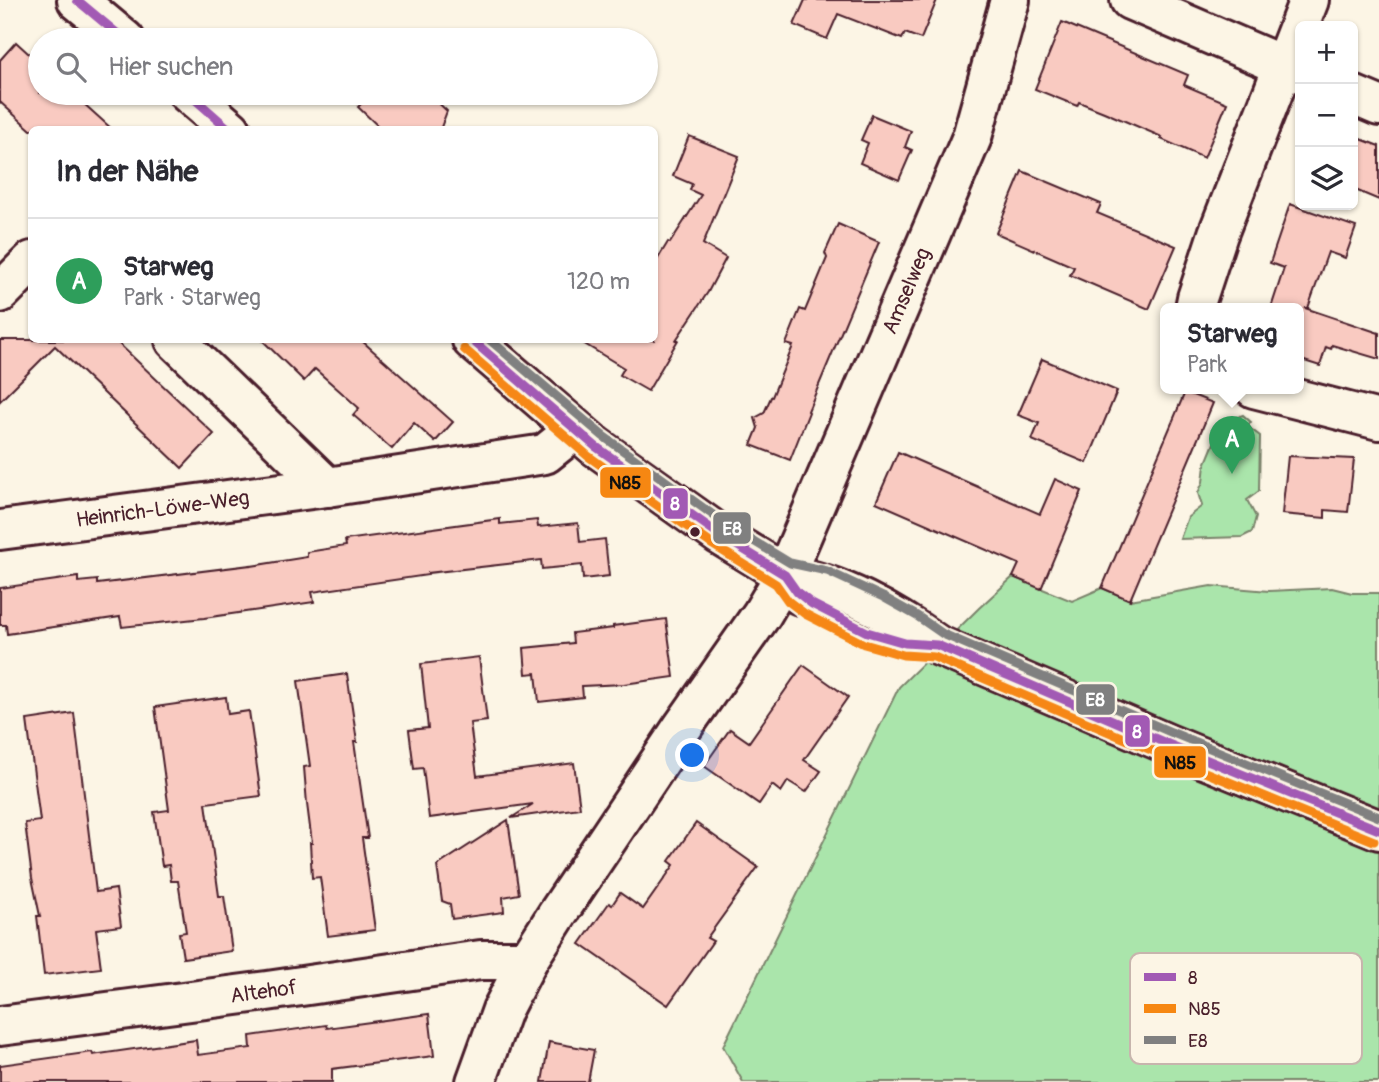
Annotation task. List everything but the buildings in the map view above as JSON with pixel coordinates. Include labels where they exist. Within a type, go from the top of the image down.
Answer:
[{"type":"street","points":[[77,0],[111,28]]},
{"type":"street","name":"Amselweg","points":[[785,575],[972,137],[1010,0]]},
{"type":"street","points":[[1130,0],[1291,69]]},
{"type":"street","points":[[1196,303],[1217,234],[1291,69],[1309,0]]},
{"type":"street","points":[[1358,97],[1379,106]]},
{"type":"street","points":[[202,105],[225,126]]},
{"type":"street","points":[[0,293],[28,265]]},
{"type":"street","points":[[178,343],[327,487]]},
{"type":"street","points":[[475,343],[575,430],[720,535],[785,575],[797,592],[812,604],[867,632],[905,643],[937,645],[1168,744],[1379,830]]},
{"type":"street","points":[[1277,394],[1379,420]]},
{"type":"street","name":"Heinrich-Löwe-Weg","points":[[0,530],[327,487],[545,454],[575,430]]},
{"type":"street","points":[[475,1082],[502,1010],[528,960],[674,740],[762,614],[785,575]]},
{"type":"street","name":"Altehof","points":[[0,1026],[481,960],[528,960]]},
{"type":"green space","points":[[1243,415],[1251,422],[1247,426],[1260,436],[1259,491],[1247,500],[1256,517],[1252,532],[1242,537],[1180,539],[1188,517],[1202,506],[1198,493],[1203,482],[1205,465],[1217,436],[1227,421]]},
{"type":"green space","points":[[1013,577],[1072,601],[1102,588],[1130,600],[1211,586],[1269,591],[1332,588],[1352,593],[1379,593],[1379,1082],[743,1082],[723,1046],[899,687]]},
{"type":"transit line","name":"8","points":[[77,0],[111,28]]},
{"type":"transit line","name":"8","points":[[202,105],[225,126]]},
{"type":"transit line","name":"8","points":[[475,343],[595,446],[720,535],[785,575],[797,592],[812,604],[867,632],[905,643],[937,645],[1168,744],[1379,830]]},
{"type":"transit line","name":"E8","points":[[494,343],[603,436],[727,525],[790,563],[827,571],[883,597],[943,634],[1173,733],[1379,817]]},
{"type":"transit line","name":"N85","points":[[464,349],[588,456],[713,545],[776,584],[788,601],[805,614],[864,644],[903,655],[934,657],[1374,841]]},
{"type":"place","name":"Starweg","points":[[1232,474]]}]
